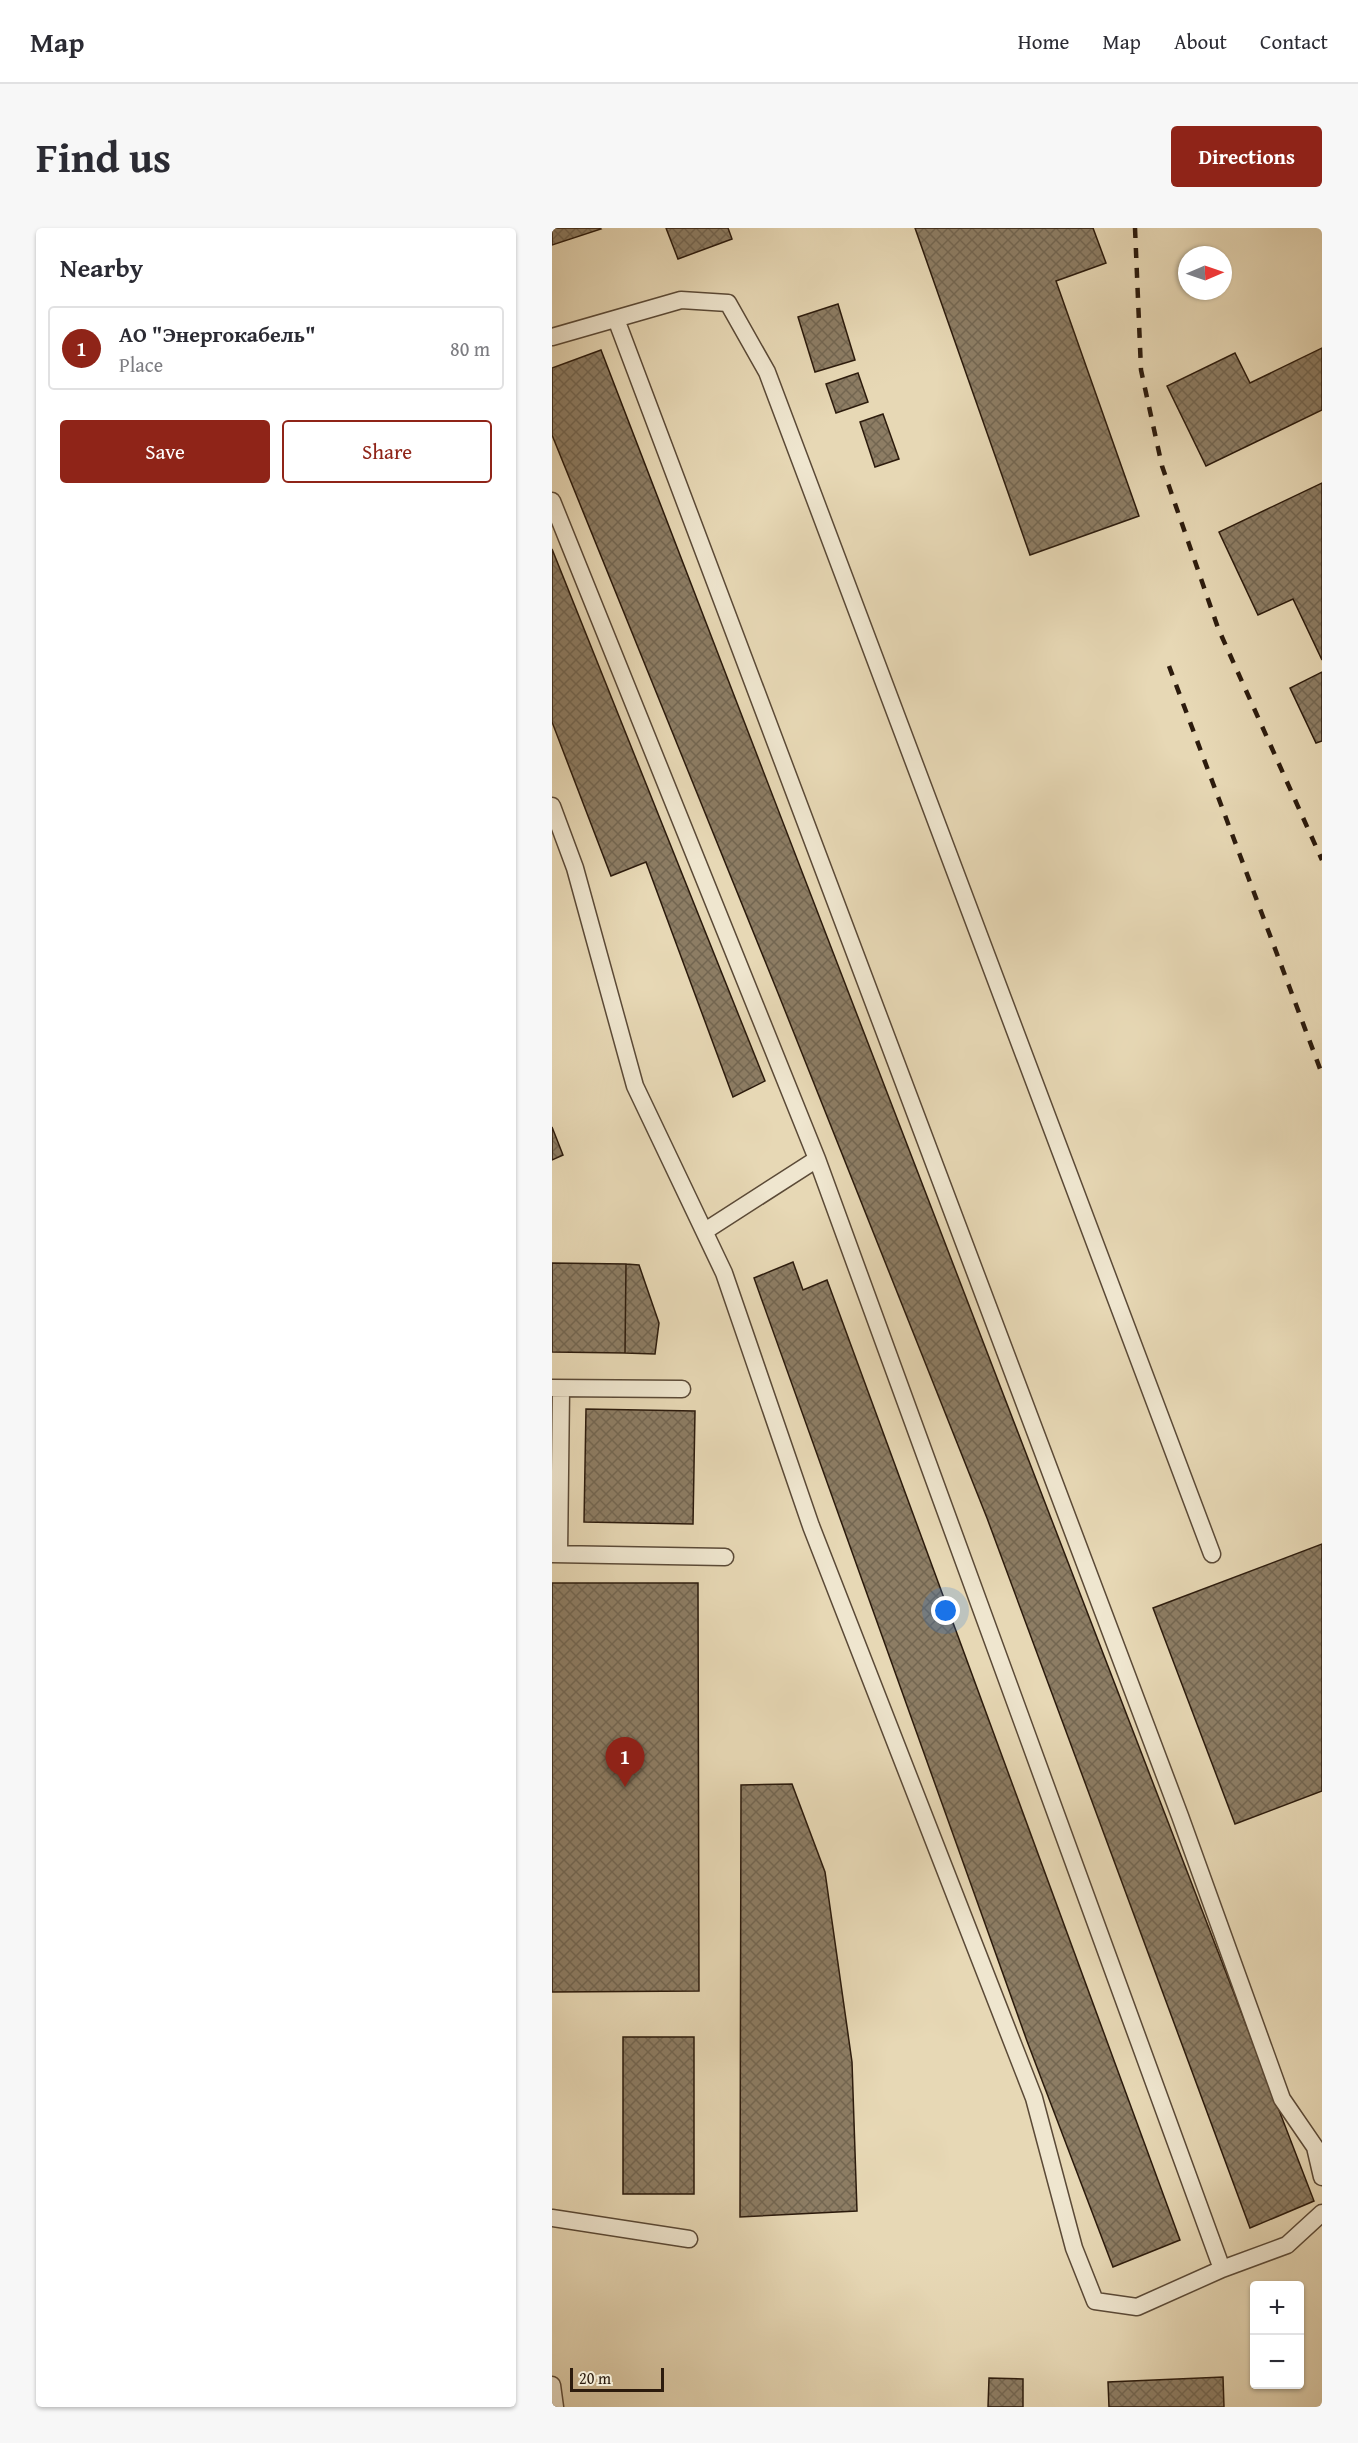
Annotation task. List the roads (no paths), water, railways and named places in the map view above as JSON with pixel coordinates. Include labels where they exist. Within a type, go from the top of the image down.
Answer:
[{"type":"lane","points":[[552,337],[681,300],[728,303],[767,372],[1212,1554]]},
{"type":"lane","points":[[616,319],[1180,1816],[1282,2099],[1315,2146],[1322,2177]]},
{"type":"lane","points":[[552,501],[817,1159],[1222,2269]]},
{"type":"lane","points":[[552,806],[575,868],[635,1086],[724,1274],[815,1537],[1034,2098],[1074,2247],[1095,2301],[1137,2307],[1222,2269],[1287,2245],[1322,2212]]},
{"type":"lane","points":[[705,1231],[817,1159]]},
{"type":"lane","points":[[682,1389],[556,1388],[555,1554],[725,1557]]},
{"type":"lane","points":[[552,2218],[689,2239]]},
{"type":"lane","points":[[552,2385],[555,2407]]},
{"type":"railway","points":[[1135,228],[1141,370],[1162,466],[1218,628],[1322,860]]},
{"type":"railway","points":[[1169,666],[1322,1074]]},
{"type":"place","name":"АО \"Энергокабель\"","points":[[625,1787]]}]
